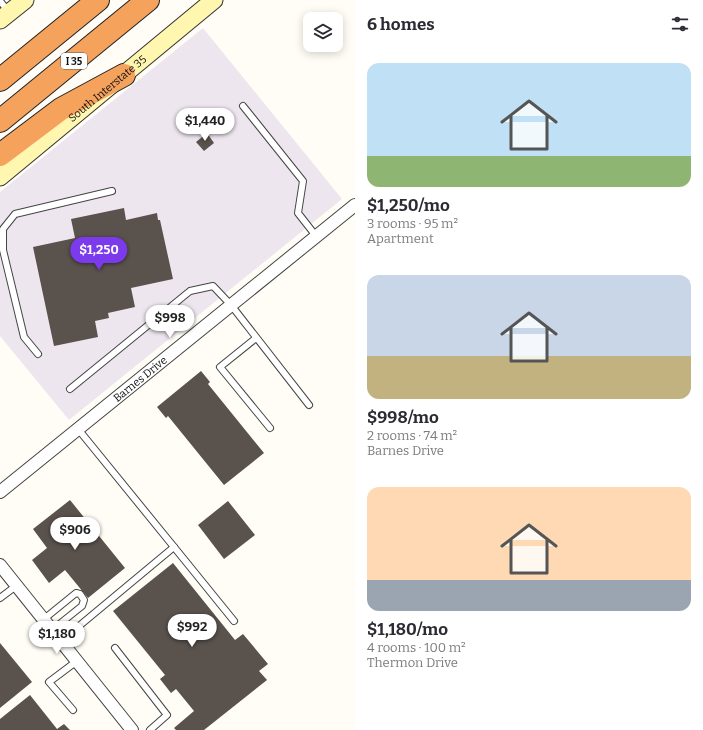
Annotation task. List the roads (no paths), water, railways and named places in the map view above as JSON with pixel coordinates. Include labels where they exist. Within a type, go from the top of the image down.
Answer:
[{"type":"highway","points":[[0,80],[98,0]]},
{"type":"highway","name":"I 35","points":[[0,122],[148,0]]},
{"type":"highway","points":[[0,155],[61,109],[124,75]]},
{"type":"main road","points":[[3,11],[25,0]]},
{"type":"main road","name":"South Interstate 35","points":[[0,177],[214,0]]},
{"type":"street","name":"Barnes Drive","points":[[0,492],[355,205]]},
{"type":"street","points":[[0,565],[77,661],[128,728]]},
{"type":"lane","points":[[243,106],[303,180],[298,213],[316,236]]},
{"type":"lane","points":[[38,354],[24,337],[3,250],[3,229],[15,214],[112,191]]},
{"type":"lane","points":[[70,390],[190,291],[213,286],[231,305],[309,405]]},
{"type":"lane","points":[[256,338],[220,367],[270,428]]},
{"type":"lane","points":[[78,429],[234,621]]},
{"type":"lane","points":[[61,641],[174,547]]},
{"type":"lane","points":[[0,598],[16,586]]},
{"type":"lane","points":[[44,619],[76,593],[80,594],[84,600],[82,606],[52,630]]},
{"type":"lane","points":[[115,648],[167,715],[150,730]]},
{"type":"lane","points":[[73,710],[49,682],[77,661]]}]
